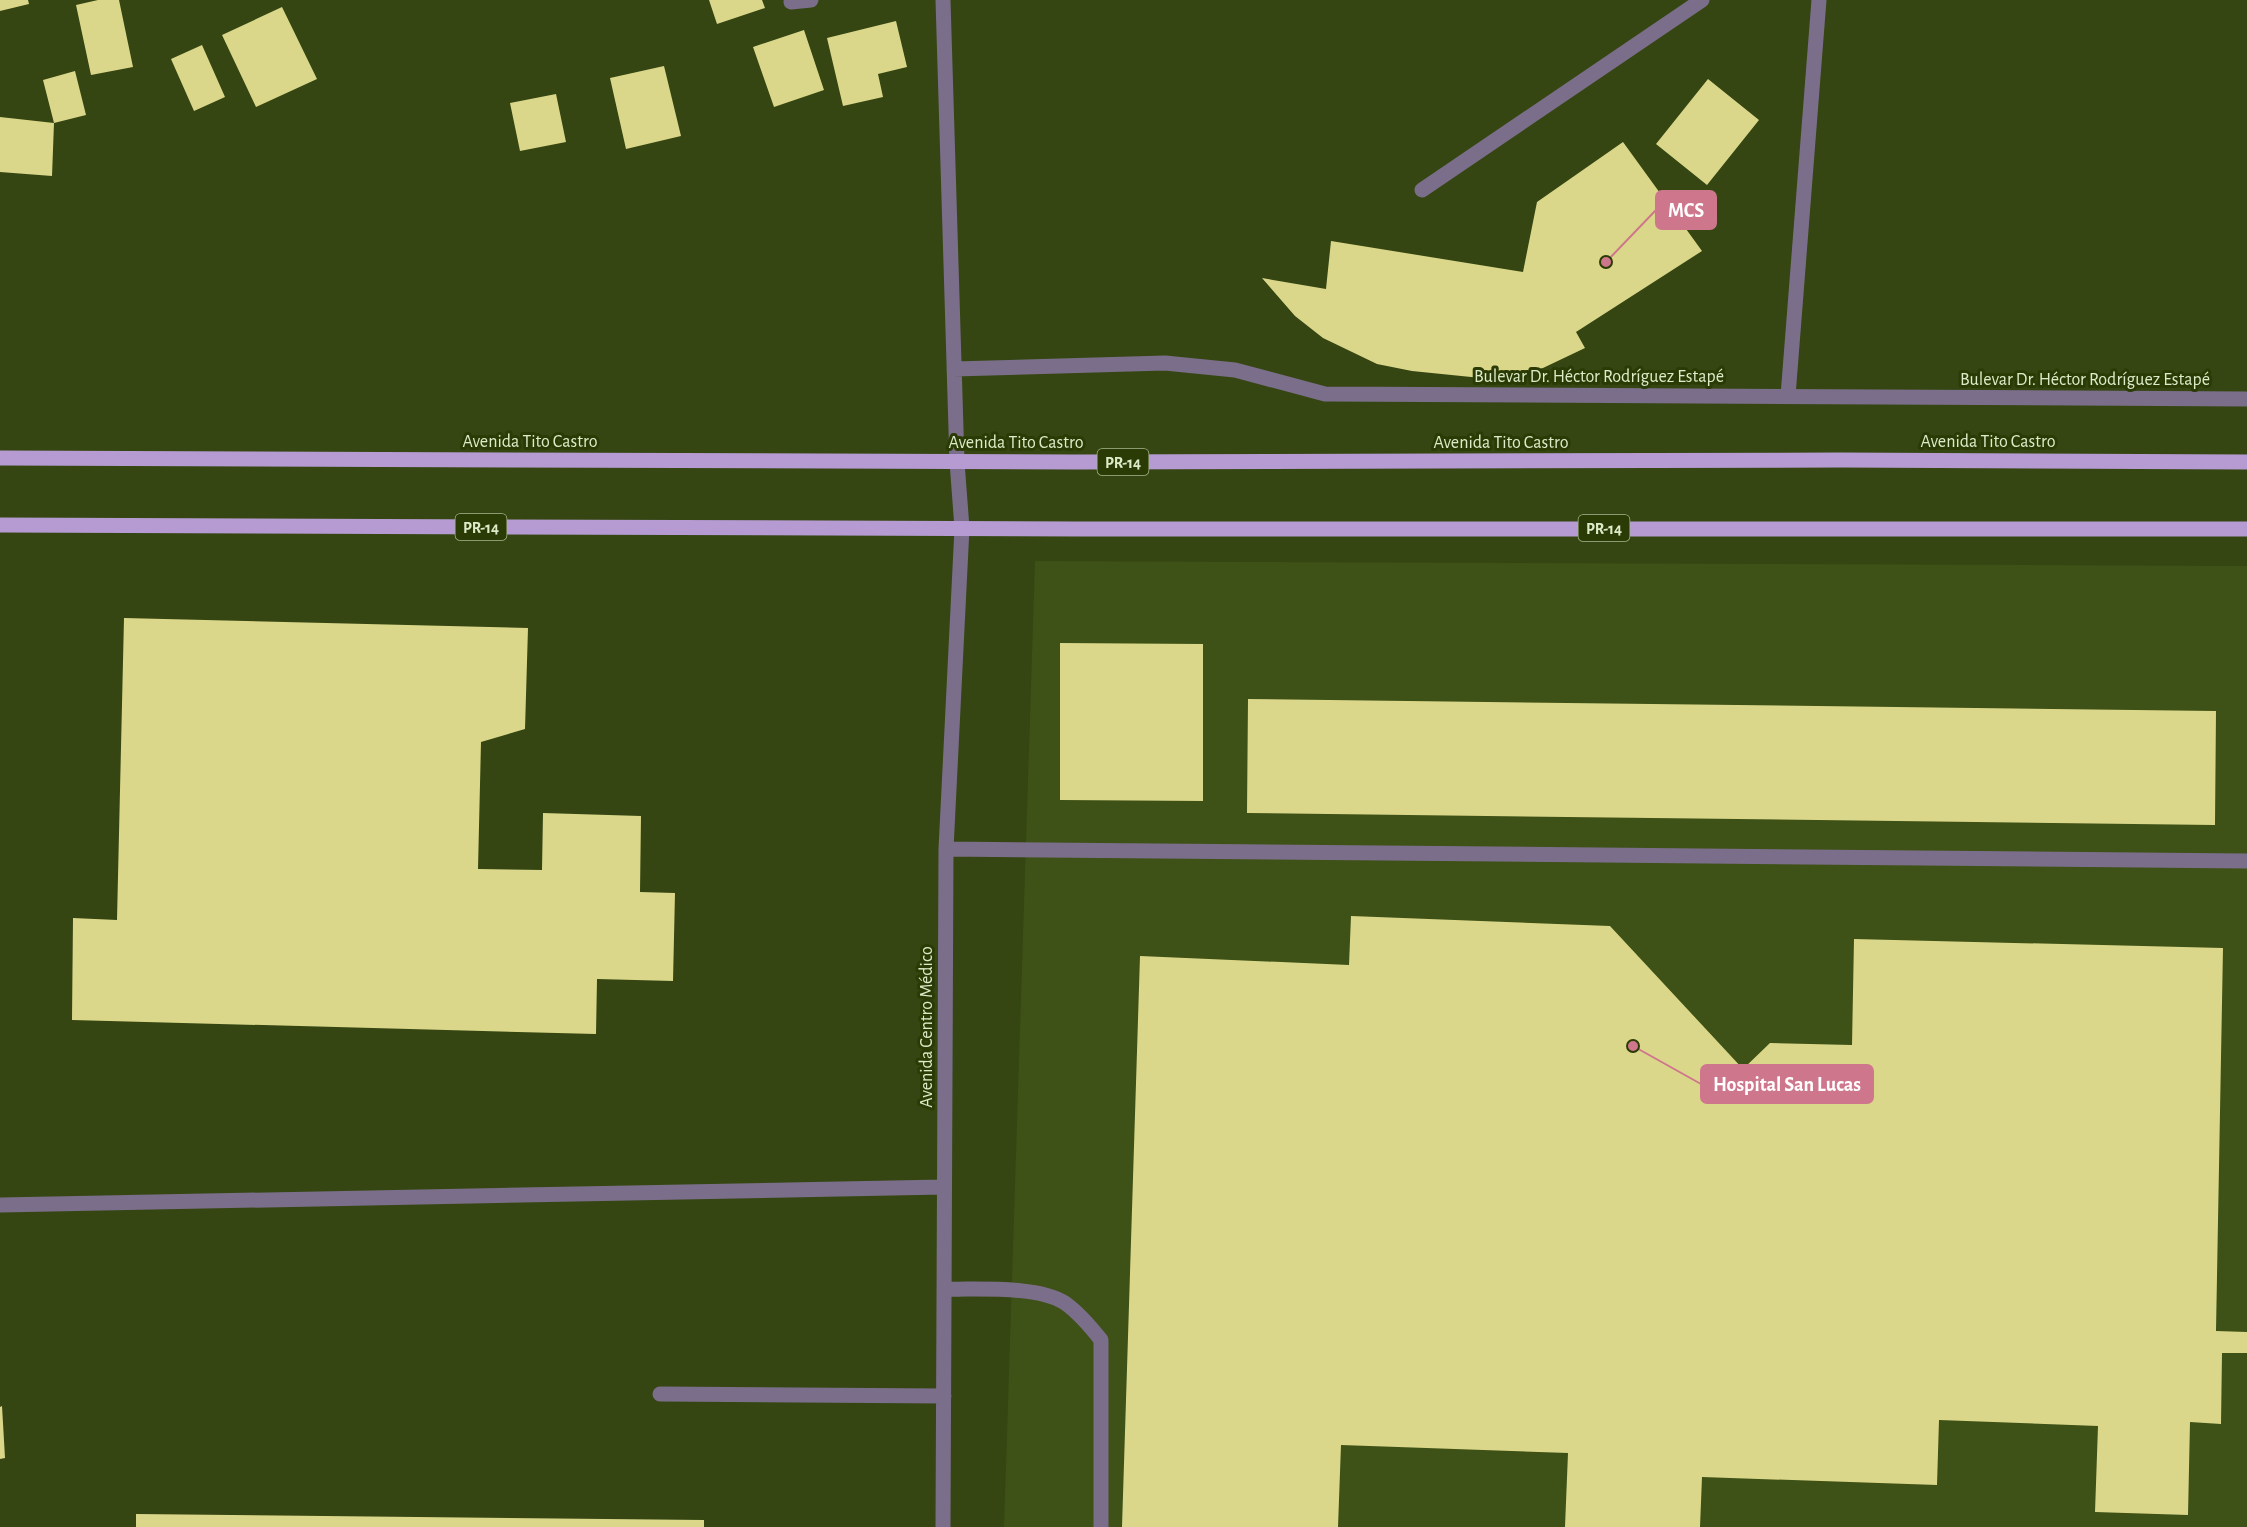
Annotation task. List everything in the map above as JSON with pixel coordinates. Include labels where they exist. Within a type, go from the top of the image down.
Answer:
[{"type":"main road","name":"Avenida Tito Castro","points":[[0,458],[957,462],[1817,460],[2247,462]]},
{"type":"main road","name":"PR-14","points":[[0,525],[2247,529]]},
{"type":"street","points":[[791,2],[812,0]]},
{"type":"street","name":"Avenida Centro Médico","points":[[943,0],[957,462],[962,528],[946,849],[943,1527]]},
{"type":"street","points":[[1422,190],[1702,0]]},
{"type":"street","points":[[1788,396],[1819,0]]},
{"type":"street","name":"Bulevar Dr. Héctor Rodríguez Estapé","points":[[954,369],[1165,363],[1235,370],[1325,394],[2247,399]]},
{"type":"street","points":[[946,849],[2247,861]]},
{"type":"street","points":[[0,1205],[944,1186]]},
{"type":"street","points":[[944,1289],[1034,1291],[1063,1302],[1086,1321],[1101,1340],[1101,1527]]},
{"type":"street","points":[[660,1394],[944,1396]]},
{"type":"shaded area","points":[[1035,561],[2247,566],[2247,1527],[1004,1527]]},
{"type":"building","points":[[0,0],[28,0],[29,4],[0,11]]},
{"type":"building","points":[[98,0],[119,0],[133,67],[91,75],[76,5]]},
{"type":"building","points":[[709,0],[762,0],[765,8],[717,24]]},
{"type":"building","points":[[282,7],[317,79],[256,107],[222,35]]},
{"type":"building","points":[[896,21],[907,67],[878,74],[883,97],[843,106],[827,38]]},
{"type":"building","points":[[804,30],[824,90],[774,107],[753,47]]},
{"type":"building","points":[[202,45],[225,97],[194,111],[171,59]]},
{"type":"building","points":[[664,66],[681,136],[626,149],[610,78]]},
{"type":"building","points":[[75,71],[86,115],[54,123],[43,80]]},
{"type":"building","points":[[1708,79],[1759,120],[1707,185],[1656,144]]},
{"type":"building","points":[[556,94],[566,142],[520,151],[510,103]]},
{"type":"building","points":[[0,117],[54,123],[52,176],[0,172]]},
{"type":"building","points":[[1623,142],[1702,251],[1576,332],[1585,348],[1543,368],[1481,378],[1412,371],[1377,364],[1323,338],[1295,316],[1262,278],[1326,289],[1331,241],[1523,272],[1537,202]]},
{"type":"building","points":[[124,618],[528,628],[525,729],[481,742],[478,869],[542,870],[543,813],[641,816],[640,892],[675,893],[673,981],[597,979],[596,1034],[72,1020],[73,918],[117,920]]},
{"type":"building","points":[[1060,643],[1203,644],[1203,801],[1060,800]]},
{"type":"building","points":[[1248,699],[2216,711],[2215,825],[1247,813]]},
{"type":"building","points":[[1351,916],[1610,926],[1743,1069],[1770,1043],[1852,1045],[1854,939],[2223,948],[2216,1331],[2247,1332],[2247,1353],[2222,1353],[2221,1424],[2190,1422],[2188,1515],[2095,1512],[2098,1426],[1939,1420],[1937,1485],[1702,1477],[1700,1527],[1565,1527],[1568,1453],[1341,1445],[1338,1527],[1122,1527],[1140,956],[1349,965]]},
{"type":"building","points":[[2,1406],[5,1458],[0,1459],[0,1407]]},
{"type":"building","points":[[136,1514],[704,1520],[704,1527],[136,1527]]},
{"type":"place","name":"MCS","points":[[1606,262]]},
{"type":"place","name":"Hospital San Lucas","points":[[1633,1046]]}]
